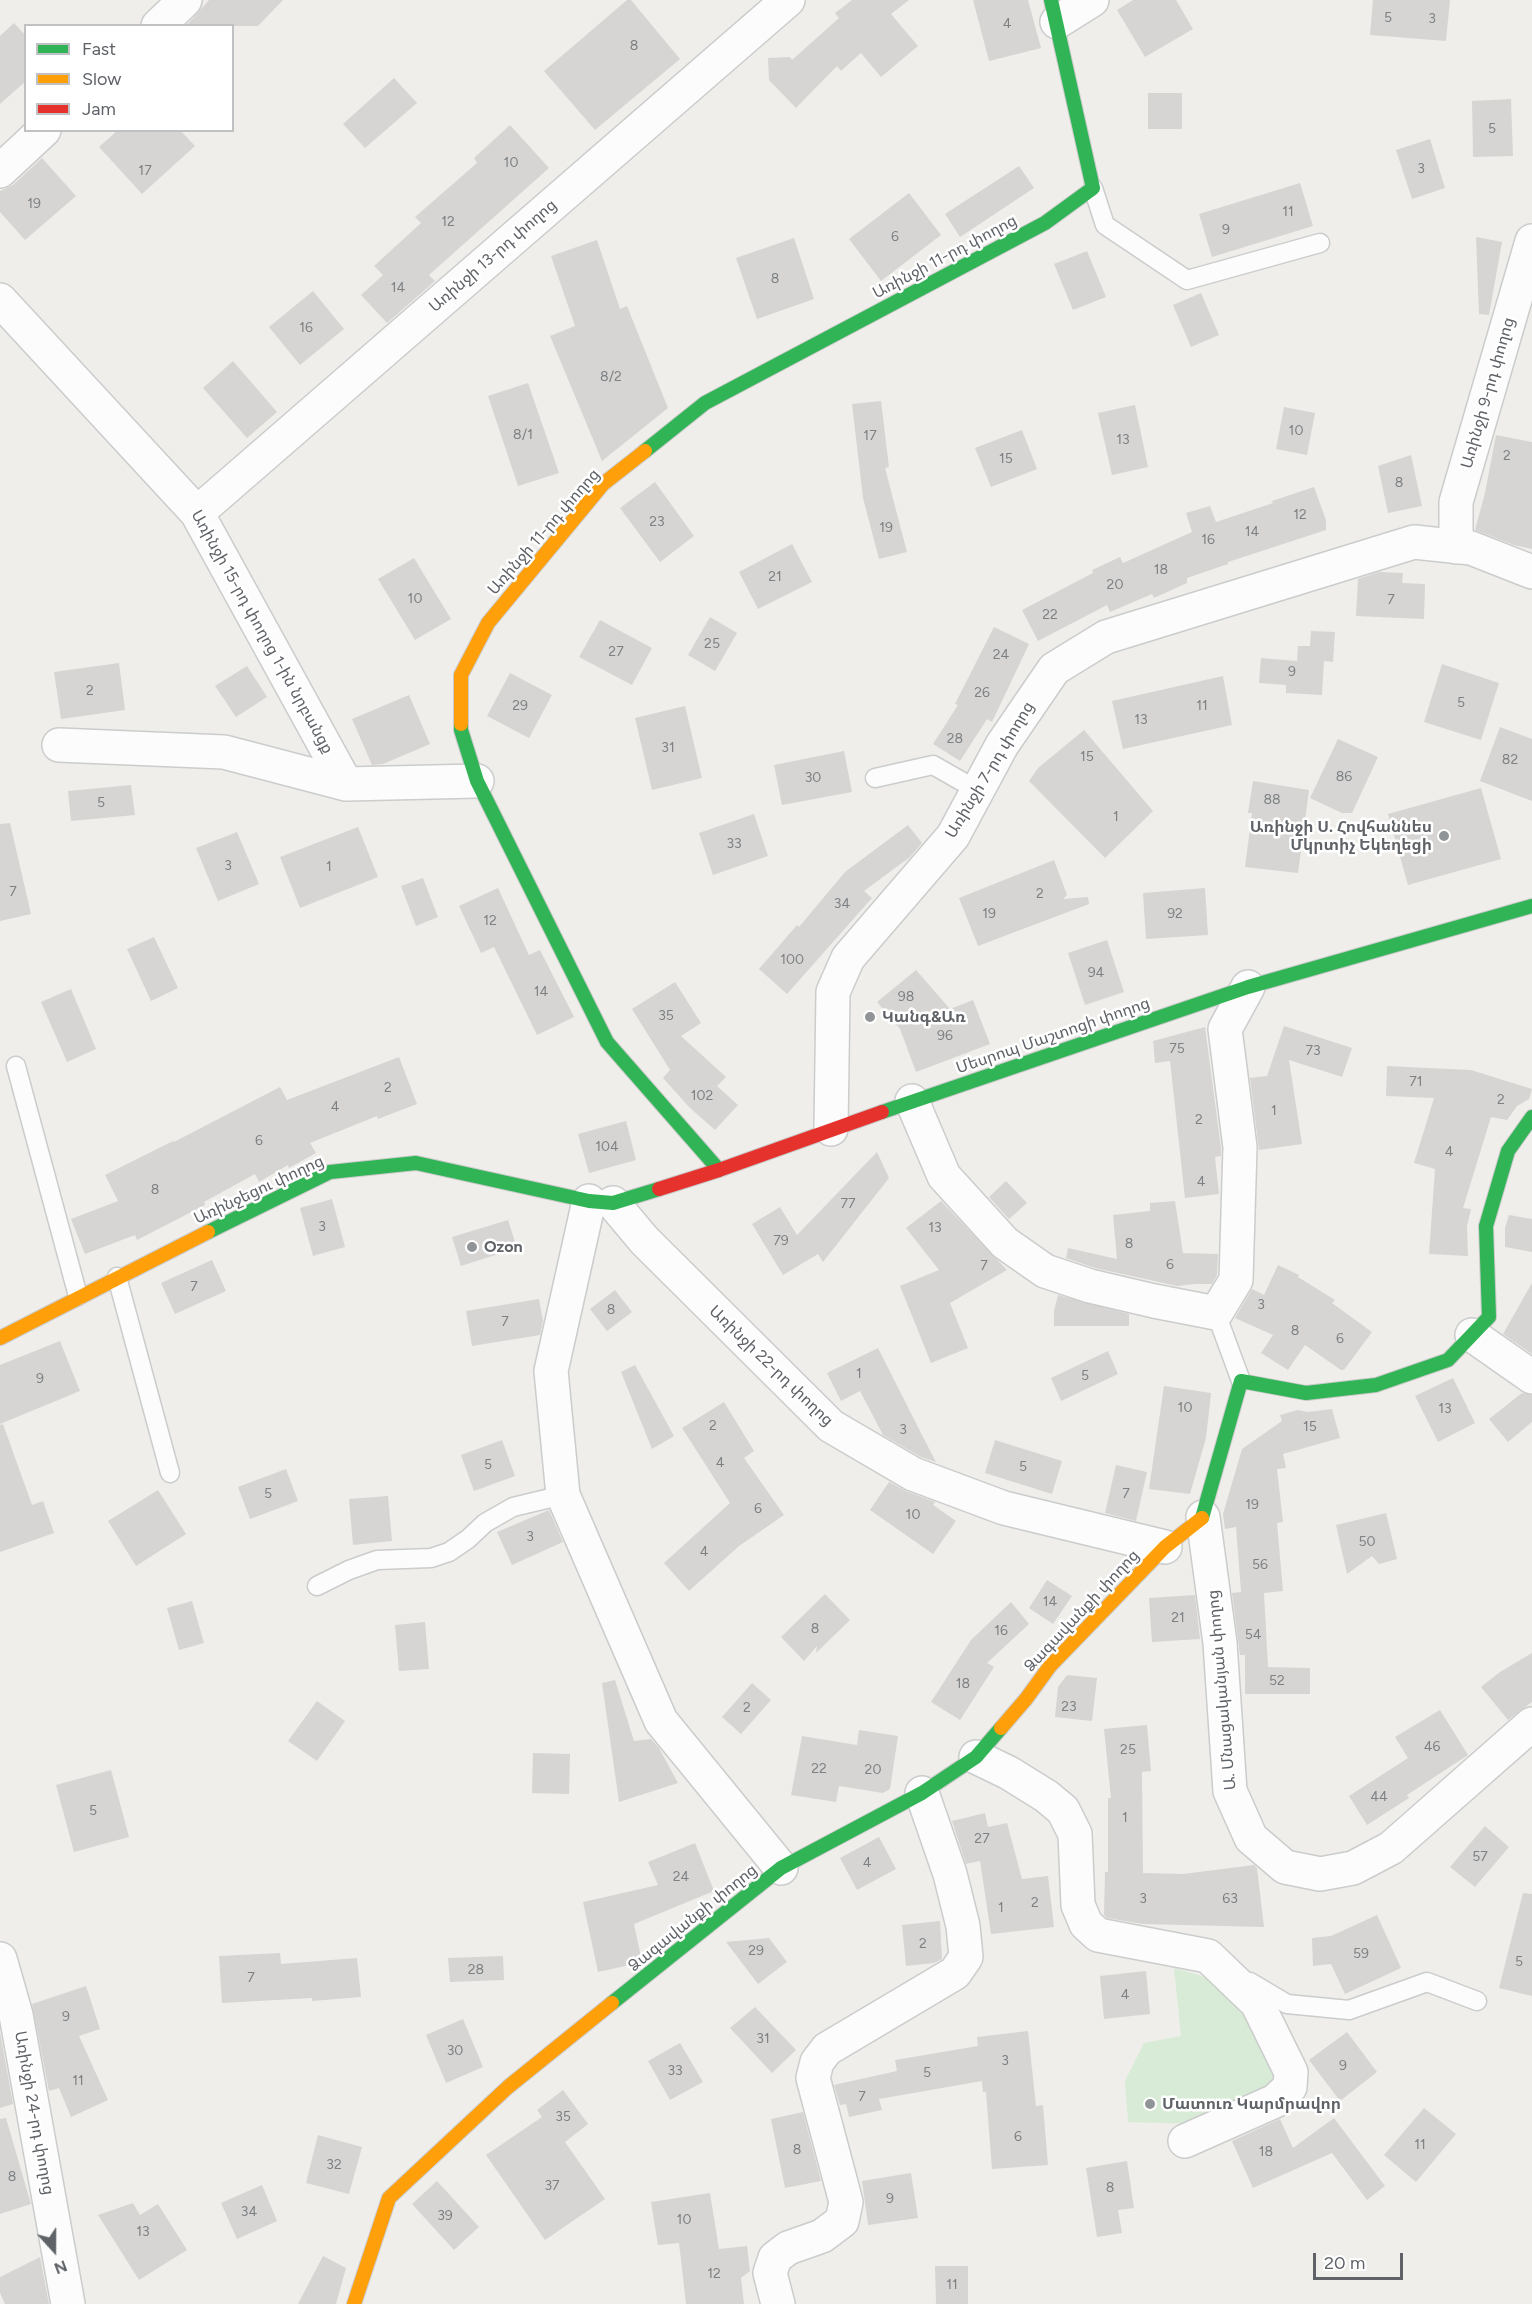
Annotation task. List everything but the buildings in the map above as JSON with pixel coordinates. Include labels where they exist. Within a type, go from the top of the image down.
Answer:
[{"type":"street","points":[[160,24],[185,0]]},
{"type":"street","name":"Առինջի 13-րդ փողոց","points":[[198,513],[788,0]]},
{"type":"street","points":[[1092,0],[1054,11],[1093,188]]},
{"type":"street","points":[[0,171],[42,132]]},
{"type":"street","name":"Առինջի 11-րդ փողոց","points":[[719,1170],[607,1042],[477,781],[461,730],[461,675],[488,622],[603,484],[705,404],[1045,223],[1093,188]]},
{"type":"street","name":"Առինջի 9-րդ փողոց","points":[[1456,547],[1456,502],[1529,259]]},
{"type":"street","name":"Առինջի 15-րդ փողոց 1-ին նրբանցք","points":[[0,300],[198,513],[346,784]]},
{"type":"street","name":"Առինջի 7-րդ փողոց","points":[[831,1129],[833,992],[848,958],[953,836],[1002,745],[1054,669],[1106,637],[1414,542],[1472,548],[1532,572]]},
{"type":"street","points":[[59,745],[224,752],[346,784],[477,781]]},
{"type":"street","name":"Մեսրոպ Մաշտոցի փողոց","points":[[601,1202],[719,1170],[831,1129],[1248,987],[1532,906]]},
{"type":"street","points":[[912,1101],[944,1176],[1005,1243],[1045,1271],[1154,1301],[1216,1312],[1236,1280],[1238,1225],[1240,1147],[1225,1029],[1248,987]]},
{"type":"street","points":[[1203,1517],[1241,1381],[1306,1393],[1376,1384],[1448,1360],[1489,1317],[1486,1226],[1508,1151],[1532,1117]]},
{"type":"street","name":"Առինջեցու փողոց","points":[[0,1338],[78,1296],[330,1172],[416,1163],[601,1202]]},
{"type":"street","points":[[601,1202],[551,1371],[563,1495],[662,1721],[781,1868]]},
{"type":"street","name":"Առինջի 22-րդ փողոց","points":[[601,1202],[644,1240],[831,1426],[913,1474],[1004,1508],[1165,1547]]},
{"type":"street","points":[[1472,1335],[1532,1377]]},
{"type":"street","name":"Ձագավանքի փողոց","points":[[354,2304],[389,2198],[508,2087],[781,1868],[922,1793],[976,1757],[1026,1699],[1050,1666],[1165,1547],[1203,1517]]},
{"type":"street","name":"Ա. Մնացականյան փողոց","points":[[1203,1517],[1220,1643],[1230,1791],[1251,1838],[1285,1867],[1320,1874],[1353,1868],[1391,1848],[1532,1724]]},
{"type":"street","points":[[976,1757],[1009,1773],[1046,1796],[1063,1810],[1075,1834],[1078,1905],[1086,1924],[1098,1935],[1208,1956],[1257,2003],[1291,2072],[1290,2087],[1275,2101],[1185,2141]]},
{"type":"street","points":[[778,2304],[770,2273],[775,2258],[788,2248],[822,2236],[842,2220],[846,2202],[813,2078],[817,2062],[827,2049],[955,1973],[966,1957],[963,1926],[950,1874],[922,1793]]},
{"type":"street","name":"Առինջի 24-րդ փողոց","points":[[0,1959],[16,2015],[68,2304]]},
{"type":"lane","points":[[1093,188],[1105,225],[1187,280],[1320,243]]},
{"type":"lane","points":[[875,778],[933,765],[977,790]]},
{"type":"lane","points":[[16,1066],[78,1296]]},
{"type":"lane","points":[[117,1277],[170,1473]]},
{"type":"lane","points":[[1216,1312],[1241,1381]]},
{"type":"lane","points":[[317,1586],[349,1570],[377,1560],[431,1558],[449,1552],[485,1523],[513,1507],[563,1495]]},
{"type":"lane","points":[[1208,1956],[1287,2004],[1348,2010],[1427,1982],[1477,2001]]},
{"type":"green space","points":[[1174,1968],[1226,1983],[1247,2006],[1285,2084],[1200,2124],[1128,2122],[1125,2081],[1144,2043],[1181,2036]]},
{"type":"traffic: fast","points":[[645,451],[705,403],[1045,223],[1093,188],[1051,0]]},
{"type":"traffic: fast","points":[[461,724],[477,781],[607,1042],[719,1170]]},
{"type":"traffic: fast","points":[[882,1112],[1248,987],[1532,906]]},
{"type":"traffic: fast","points":[[1202,1518],[1241,1381],[1306,1393],[1376,1385],[1448,1360],[1489,1317],[1486,1226],[1508,1151],[1532,1117]]},
{"type":"traffic: fast","points":[[208,1232],[330,1172],[416,1163],[589,1201],[613,1203],[659,1189]]},
{"type":"traffic: fast","points":[[612,2003],[781,1868],[922,1793],[976,1757],[1001,1728]]},
{"type":"traffic: slow","points":[[461,724],[461,675],[488,623],[603,484],[645,451]]},
{"type":"traffic: slow","points":[[0,1338],[208,1232]]},
{"type":"traffic: slow","points":[[1001,1728],[1050,1666],[1165,1547],[1202,1518]]},
{"type":"traffic: slow","points":[[354,2304],[389,2198],[508,2087],[612,2003]]},
{"type":"traffic: jam","points":[[659,1189],[882,1112]]},
{"type":"place","name":"Առինջի Ս. Հովհաննես Մկրտիչ Եկեղեցի","points":[[1444,836]]},
{"type":"place","name":"Կանգ&Առ","points":[[870,1017]]},
{"type":"place","name":"Ozon","points":[[472,1247]]},
{"type":"place","name":"Մատուռ Կարմրավոր","points":[[1150,2104]]}]
